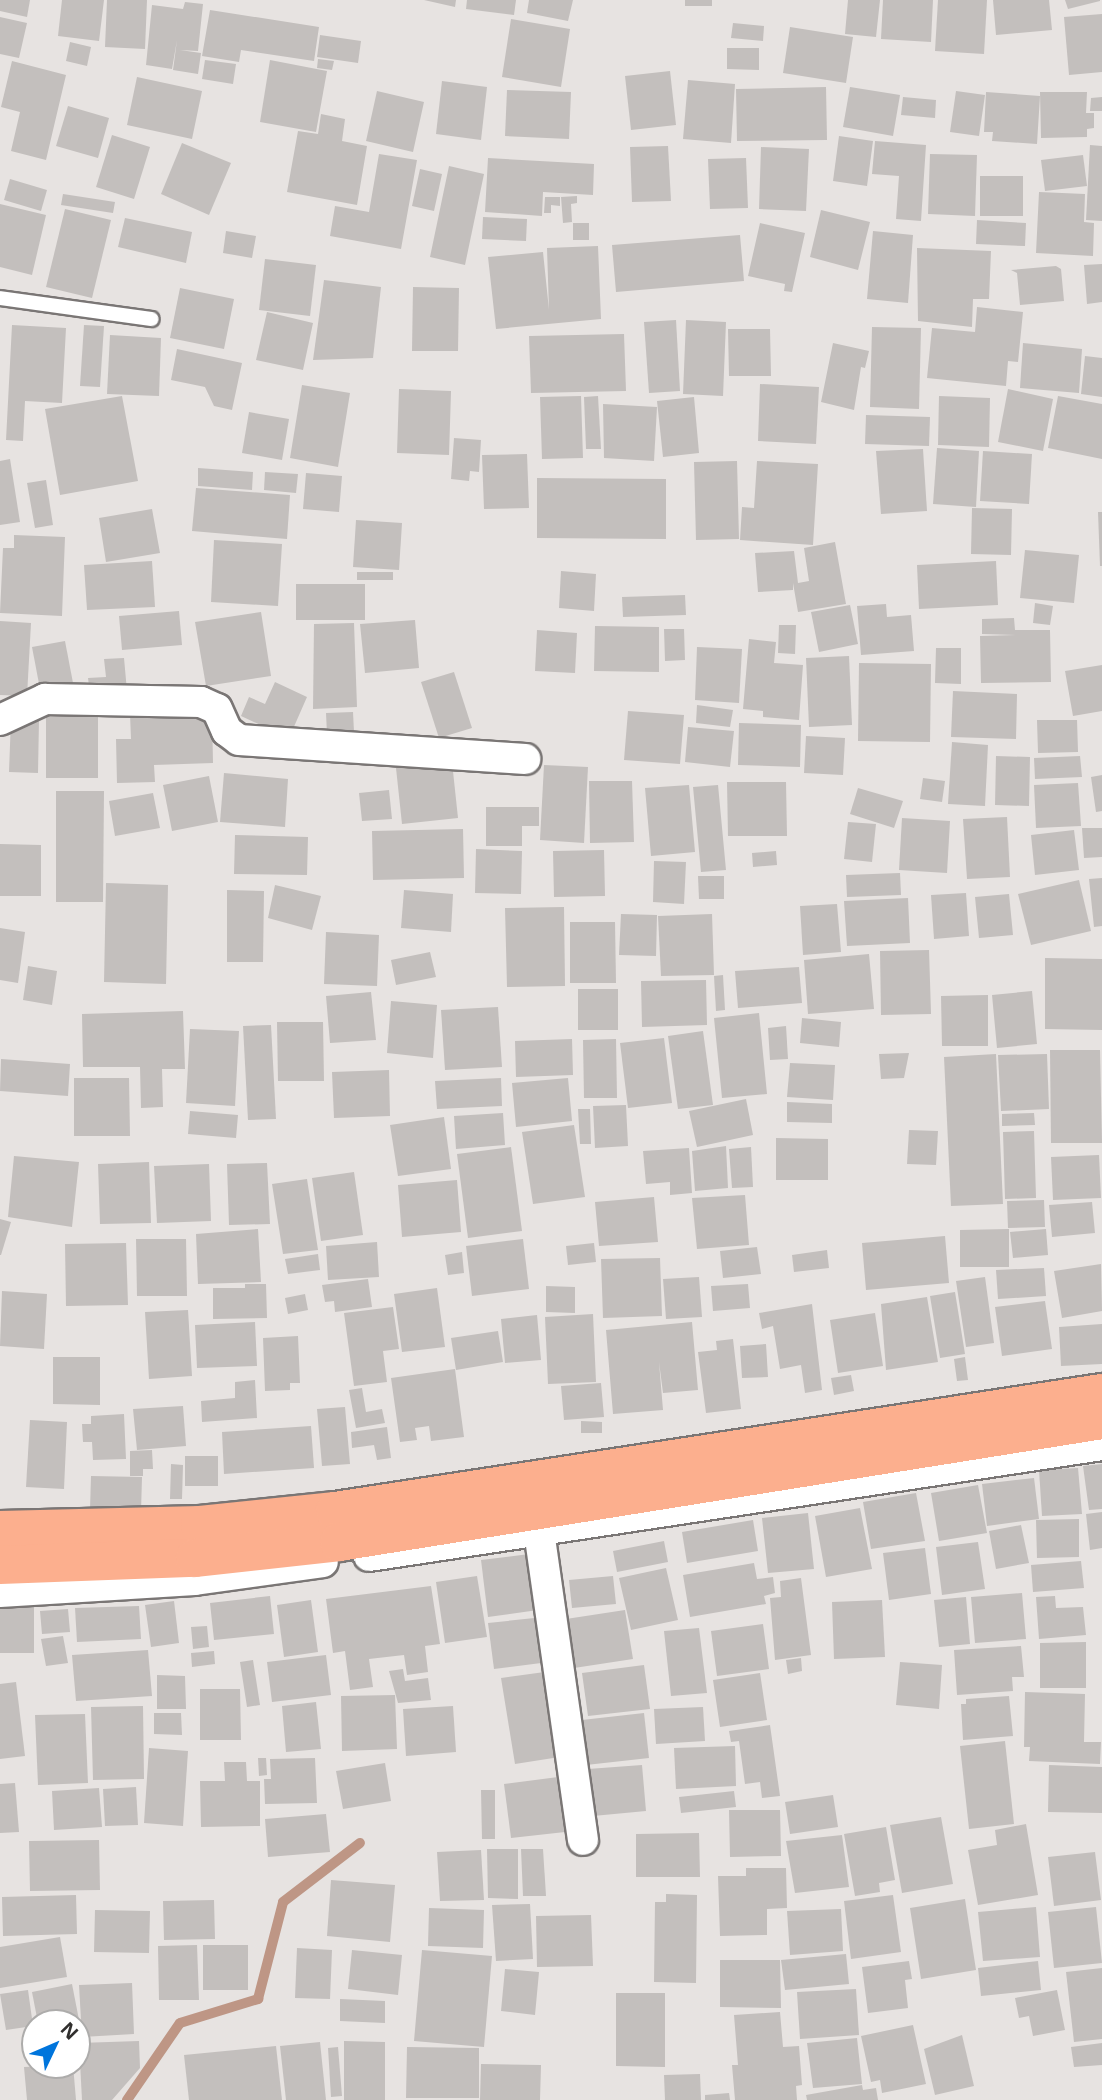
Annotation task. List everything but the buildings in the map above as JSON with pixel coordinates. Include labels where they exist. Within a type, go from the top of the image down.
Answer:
[{"type":"highway","points":[[0,1530],[200,1525],[335,1511],[1102,1393]]},
{"type":"highway","points":[[0,1565],[195,1558],[339,1542],[1102,1420]]},
{"type":"street","points":[[0,720],[45,699],[201,702],[217,709],[227,731],[239,740],[525,759]]},
{"type":"street","points":[[0,1592],[195,1580],[539,1531],[1102,1445]]},
{"type":"street","points":[[539,1531],[583,1840]]},
{"type":"lane","points":[[0,298],[152,320]]},
{"type":"waterway","points":[[127,2100],[180,2023],[258,1999],[283,1902],[360,1843]]}]
